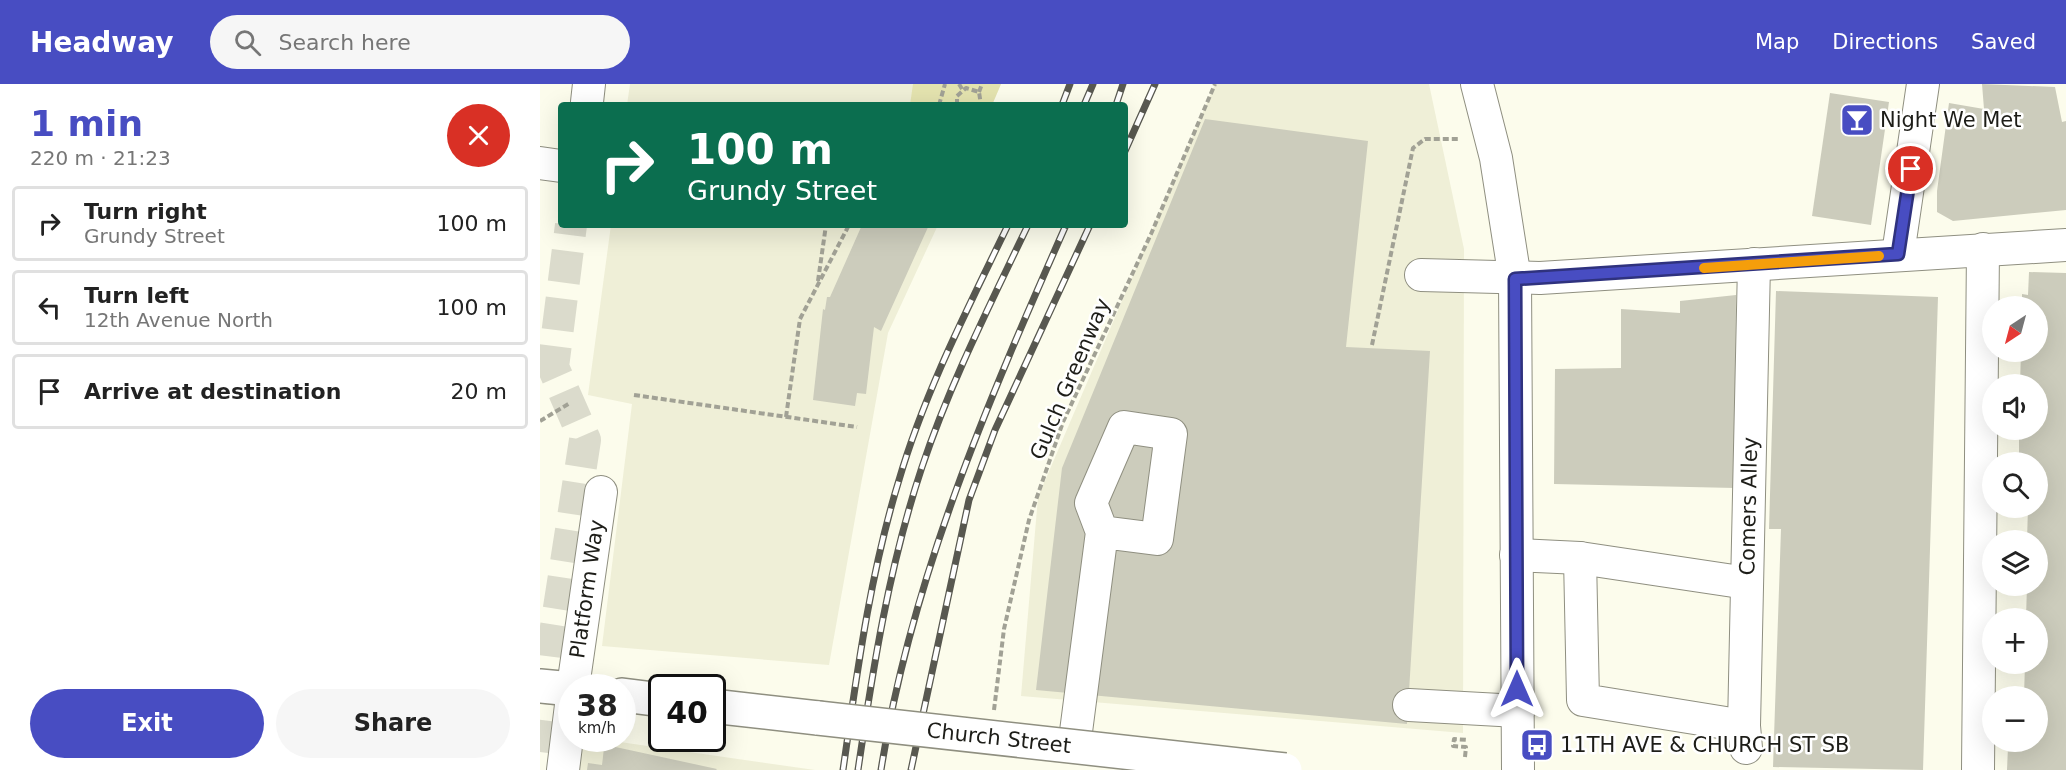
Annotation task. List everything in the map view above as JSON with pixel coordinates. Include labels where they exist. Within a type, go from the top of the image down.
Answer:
[{"type":"main road","points":[[540,686],[558,687]]},
{"type":"main road","name":"Church Street","points":[[726,708],[1285,770]]},
{"type":"street","points":[[1477,84],[1496,158],[1515,279],[1518,770]]},
{"type":"street","points":[[1898,254],[1923,84]]},
{"type":"street","points":[[540,163],[558,166]]},
{"type":"street","points":[[1421,275],[1515,279],[2066,245]]},
{"type":"street","points":[[1978,770],[1983,249]]},
{"type":"street","name":"Comers Alley","points":[[1580,558],[1583,700],[1745,737],[1754,264]]},
{"type":"street","name":"Platform Way","points":[[574,674],[601,492]]},
{"type":"street","points":[[1074,747],[1102,532]]},
{"type":"street","points":[[1516,555],[1580,558],[1747,583]]},
{"type":"street","points":[[1409,705],[1518,711]]},
{"type":"street","points":[[562,770],[564,752]]},
{"type":"path","points":[[940,102],[945,84]]},
{"type":"path","points":[[959,84],[962,89]]},
{"type":"path","points":[[981,102],[979,92],[982,84]]},
{"type":"path","name":"Gulch Greenway","points":[[993,717],[1004,629],[1029,520],[1064,422],[1151,234],[1215,84]]},
{"type":"path","points":[[957,102],[957,96],[962,89],[971,88],[979,92]]},
{"type":"path","points":[[1372,345],[1413,148],[1425,139],[1458,140]]},
{"type":"path","points":[[818,284],[826,228]]},
{"type":"path","points":[[786,417],[800,319],[847,228]]},
{"type":"path","points":[[633,396],[857,427]]},
{"type":"path","points":[[540,421],[570,403]]},
{"type":"path","points":[[1465,757],[1467,747],[1453,746],[1454,739],[1467,740]]},
{"type":"shaded area","points":[[630,84],[1001,84],[993,102],[627,102]]},
{"type":"shaded area","points":[[1215,84],[1429,84],[1464,249],[1463,733],[1021,696],[1038,497]]},
{"type":"shaded area","points":[[611,228],[937,228],[888,333],[829,665],[602,646],[632,404],[588,395]]},
{"type":"shaded area","points":[[636,744],[648,746],[648,752],[690,752],[815,770],[569,770],[572,752],[636,752]]},
{"type":"green space","points":[[913,84],[1001,84],[993,102],[910,102]]},
{"type":"building","points":[[1982,84],[2055,87],[2062,122],[2066,121],[2066,210],[1953,221],[1937,212],[1937,191],[1949,103],[1984,109]]},
{"type":"building","points":[[1830,93],[1889,102],[1871,225],[1812,216]]},
{"type":"building","points":[[1205,119],[1368,141],[1346,347],[1430,351],[1407,724],[1036,690],[1062,468]]},
{"type":"building","points":[[861,228],[928,228],[881,331],[874,327],[866,394],[857,393],[855,406],[813,400],[823,309],[825,310],[827,297],[830,297]]},
{"type":"building","points":[[2029,272],[2066,273],[2066,770],[2007,770],[2008,752],[2048,752],[2048,686],[2024,686],[2025,674],[2048,674],[2048,608],[2026,608],[2027,596],[2048,596],[2048,530],[2027,530],[2028,518],[2048,518],[2048,452],[2019,452],[2019,440],[2048,440],[2048,374],[2020,374],[2021,362],[2048,362],[2048,296],[2022,296],[2022,294],[2028,295]]},
{"type":"building","points":[[1776,291],[1938,297],[1923,770],[1773,767],[1781,529],[1769,529]]},
{"type":"building","points":[[1736,295],[1735,488],[1554,484],[1555,369],[1621,368],[1621,309],[1680,313],[1680,301]]},
{"type":"building","points":[[636,751],[717,769],[587,770],[588,763],[602,765],[604,752]]},
{"type":"tunnel","points":[[540,752],[556,627],[585,440],[553,367],[571,228]]},
{"type":"railway","points":[[1063,102],[1070,84]]},
{"type":"railway","points":[[1085,102],[1093,84]]},
{"type":"railway","points":[[1117,102],[1123,84]]},
{"type":"railway","points":[[1128,144],[1155,84]]},
{"type":"railway","points":[[843,770],[872,587],[899,480],[934,382],[1007,228]]},
{"type":"railway","points":[[858,770],[876,655],[891,579],[910,504],[933,436],[958,375],[1027,228]]},
{"type":"railway","points":[[881,770],[894,699],[932,560],[981,424],[1065,228]]},
{"type":"railway","points":[[911,770],[969,500],[995,430],[1089,228]]},
{"type":"slow traffic","points":[[1704,268],[1879,256]]},
{"type":"place","name":"Night We Met","points":[[1857,120]]},
{"type":"place","name":"11TH AVE & CHURCH ST SB","points":[[1537,745]]},
{"type":"route","points":[[1517,689],[1515,279],[1898,254],[1911,169]]}]
